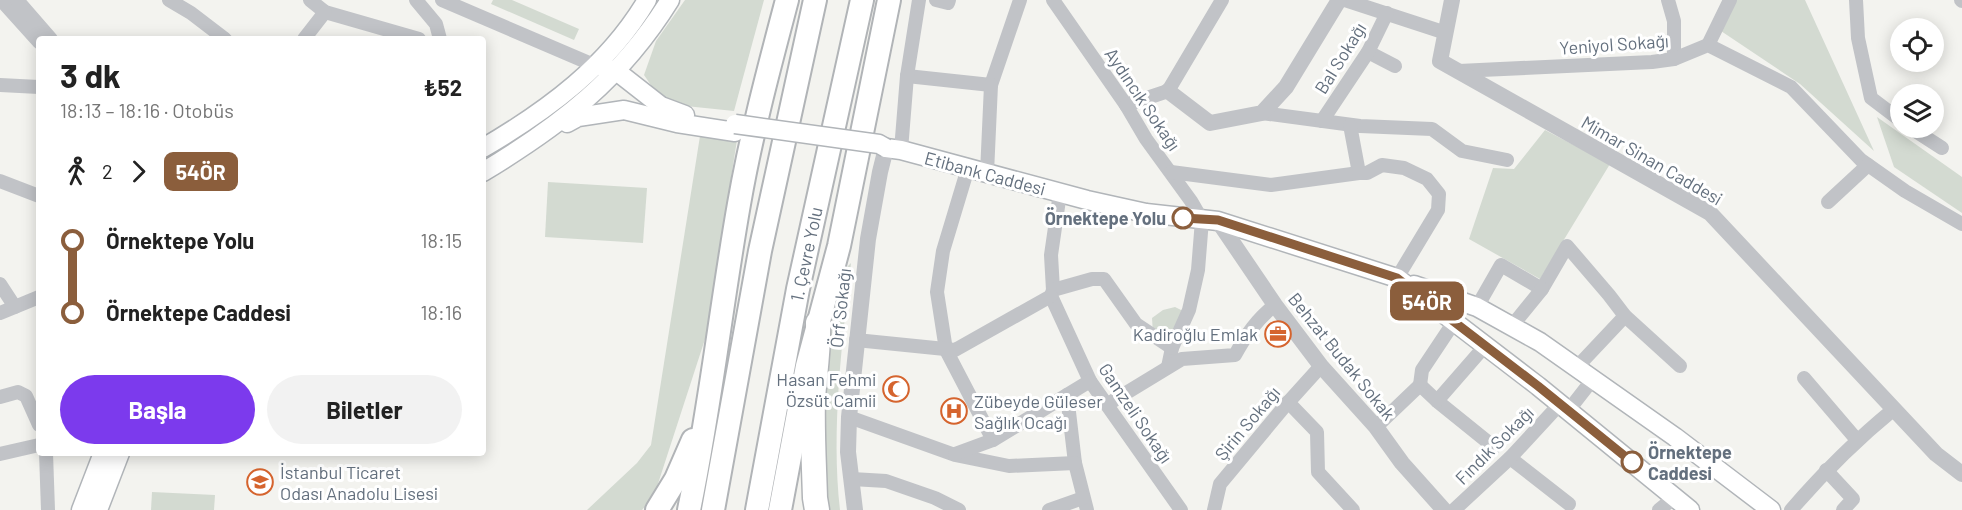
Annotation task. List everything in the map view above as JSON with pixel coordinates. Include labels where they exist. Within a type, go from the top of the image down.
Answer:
[{"type":"highway","points":[[689,510],[710,399],[715,351],[739,203],[757,114],[787,0]]},
{"type":"highway","points":[[713,510],[760,251],[815,0]]},
{"type":"highway","name":"1. Çevre Yolu","points":[[757,510],[798,289],[862,0]]},
{"type":"highway","points":[[780,510],[807,366],[841,235],[889,0]]},
{"type":"highway","points":[[817,510],[812,420],[819,344],[818,323]]},
{"type":"highway","points":[[657,510],[676,479],[697,430],[715,351]]},
{"type":"main road","points":[[541,136],[569,115],[605,73],[626,30],[647,0]]},
{"type":"main road","points":[[486,146],[605,73],[634,50],[670,0]]},
{"type":"main road","points":[[634,50],[634,69],[638,88]]},
{"type":"main road","points":[[486,170],[541,136],[578,117],[624,110],[605,73]]},
{"type":"main road","name":"Etibank Caddesi","points":[[605,73],[638,88],[653,101],[675,112],[735,128]]},
{"type":"main road","name":"Etibank Caddesi","points":[[624,110],[677,123],[735,128],[878,151],[893,149],[1146,213],[1210,220],[1397,278],[1690,510]]},
{"type":"main road","points":[[1397,278],[1477,307],[1512,326],[1577,367],[1771,510]]},
{"type":"main road","points":[[1458,325],[1477,307]]},
{"type":"main road","points":[[81,510],[102,456]]},
{"type":"main road","points":[[98,510],[119,456]]},
{"type":"street","points":[[1,0],[36,39]]},
{"type":"street","points":[[17,0],[48,36]]},
{"type":"street","points":[[169,0],[191,13],[221,36]]},
{"type":"street","points":[[310,0],[325,12],[409,36]]},
{"type":"street","points":[[416,0],[436,24],[439,36]]},
{"type":"street","points":[[442,0],[605,73]]},
{"type":"street","points":[[893,149],[919,0]]},
{"type":"street","points":[[936,0],[948,3],[949,0]]},
{"type":"street","points":[[987,173],[991,85],[1020,0]]},
{"type":"street","name":"Aydıncık Sokağı","points":[[1053,0],[1126,105],[1146,139],[1210,220]]},
{"type":"street","points":[[1126,105],[1168,91],[1222,0]]},
{"type":"street","points":[[1262,113],[1286,87],[1339,0]]},
{"type":"street","points":[[1345,0],[1446,33]]},
{"type":"street","name":"Mimar Sinan Caddesi","points":[[1452,0],[1440,61],[1710,213],[1936,454],[1962,474]]},
{"type":"street","points":[[1668,0],[1674,21],[1674,59]]},
{"type":"street","points":[[1730,0],[1708,45],[1791,87],[1861,160],[1905,191],[1962,224]]},
{"type":"street","points":[[1856,0],[1858,38],[1871,99],[1890,113]]},
{"type":"street","points":[[306,36],[325,12]]},
{"type":"street","name":"Bal Sokağı","points":[[1322,121],[1368,52],[1388,13]]},
{"type":"street","name":"Yeniyol Sokağı","points":[[1459,71],[1674,59],[1708,45]]},
{"type":"street","points":[[1368,52],[1395,66]]},
{"type":"street","points":[[907,76],[991,85]]},
{"type":"street","points":[[0,85],[36,87]]},
{"type":"street","points":[[1168,91],[1210,123],[1262,113],[1350,125],[1432,129],[1462,151],[1507,160]]},
{"type":"street","points":[[1350,125],[1359,174]]},
{"type":"street","points":[[1926,138],[1941,148]]},
{"type":"street","name":"Örf Sokağı","points":[[855,510],[848,452],[856,340],[868,239],[880,172],[893,149]]},
{"type":"street","points":[[1171,172],[1271,185],[1367,173],[1382,165],[1404,168],[1428,179],[1439,194],[1438,210],[1397,278]]},
{"type":"street","points":[[1828,202],[1868,165]]},
{"type":"street","points":[[968,168],[943,251],[937,292],[946,350],[993,440]]},
{"type":"street","points":[[0,181],[36,195]]},
{"type":"street","name":"Gamzeli Sokağı","points":[[1060,193],[1051,255],[1052,293],[1090,381],[1181,510]]},
{"type":"street","points":[[1168,367],[1172,348],[1189,310],[1210,220]]},
{"type":"street","name":"Behzat Budak Sokak","points":[[1210,220],[1321,366],[1376,427],[1402,463],[1444,510]]},
{"type":"street","points":[[1512,326],[1542,289],[1567,246],[1625,316],[1680,366]]},
{"type":"street","points":[[1477,307],[1501,265],[1542,289]]},
{"type":"street","points":[[856,340],[955,350],[1052,293],[1092,279],[1104,279],[1137,324],[1172,348]]},
{"type":"street","points":[[0,284],[15,307]]},
{"type":"street","points":[[0,312],[36,298]]},
{"type":"street","points":[[1108,404],[1182,359],[1235,356],[1261,315],[1275,304]]},
{"type":"street","points":[[1577,367],[1625,316]]},
{"type":"street","points":[[1376,427],[1420,385],[1422,369],[1458,325]]},
{"type":"street","points":[[1437,401],[1485,346]]},
{"type":"street","name":"Şirin Sokağı","points":[[1214,510],[1220,484],[1321,366]]},
{"type":"street","points":[[1804,378],[1857,440]]},
{"type":"street","points":[[1564,408],[1593,379]]},
{"type":"street","points":[[955,455],[993,440],[1090,381]]},
{"type":"street","points":[[1420,385],[1494,447]]},
{"type":"street","points":[[0,397],[18,392],[26,396],[36,418]]},
{"type":"street","points":[[1049,510],[1085,504],[1074,463],[1067,395]]},
{"type":"street","points":[[1288,402],[1317,432],[1318,472],[1353,510]]},
{"type":"street","name":"Fındık Sokağı","points":[[1454,510],[1564,408]]},
{"type":"street","points":[[1791,510],[1826,470],[1894,409]]},
{"type":"street","points":[[849,417],[955,455],[1009,466],[1074,463]]},
{"type":"street","points":[[0,454],[36,446]]},
{"type":"street","points":[[46,456],[48,510]]},
{"type":"street","points":[[1510,458],[1569,504]]},
{"type":"street","points":[[1826,470],[1853,499],[1843,510]]},
{"type":"street","points":[[852,480],[886,482],[936,498],[959,510]]},
{"type":"street","points":[[1659,510],[1675,497]]},
{"type":"shaded area","points":[[493,0],[512,0],[579,29],[574,40],[491,4]]},
{"type":"shaded area","points":[[685,0],[764,0],[734,111],[676,105],[659,97],[644,75],[656,41]]},
{"type":"shaded area","points":[[1730,0],[1805,0],[1874,151],[1800,84],[1721,31]]},
{"type":"shaded area","points":[[1877,117],[1890,126],[1890,138],[1907,138],[1962,177],[1962,213],[1894,167]]},
{"type":"shaded area","points":[[1545,130],[1610,164],[1540,279],[1469,239],[1493,168],[1514,169]]},
{"type":"shaded area","points":[[700,136],[737,140],[706,336],[654,496],[642,510],[587,510],[637,463],[651,445]]},
{"type":"shaded area","points":[[548,182],[647,188],[643,243],[545,237]]},
{"type":"shaded area","points":[[851,263],[837,417],[840,510],[828,510],[823,443],[826,362],[830,335],[847,267]]},
{"type":"shaded area","points":[[1175,307],[1185,312],[1173,339],[1153,335],[1152,318],[1163,310]]},
{"type":"shaded area","points":[[152,492],[215,495],[214,510],[151,510]]},
{"type":"bus line","name":"54ÖR","points":[[1183,218],[1218,220],[1397,278],[1538,386],[1632,462]]},
{"type":"place","name":"Örnektepe Yolu","points":[[1183,218]]},
{"type":"place","name":"Kadiroğlu Emlak","points":[[1278,334]]},
{"type":"place","name":"Hasan Fehmi Özsüt Camii","points":[[896,389]]},
{"type":"place","name":"Zübeyde Güleser Sağlık Ocağı","points":[[954,411]]},
{"type":"place","name":"Örnektepe Caddesi","points":[[1632,462]]},
{"type":"place","name":"İstanbul Ticaret Odası Anadolu Lisesi","points":[[260,482]]}]
